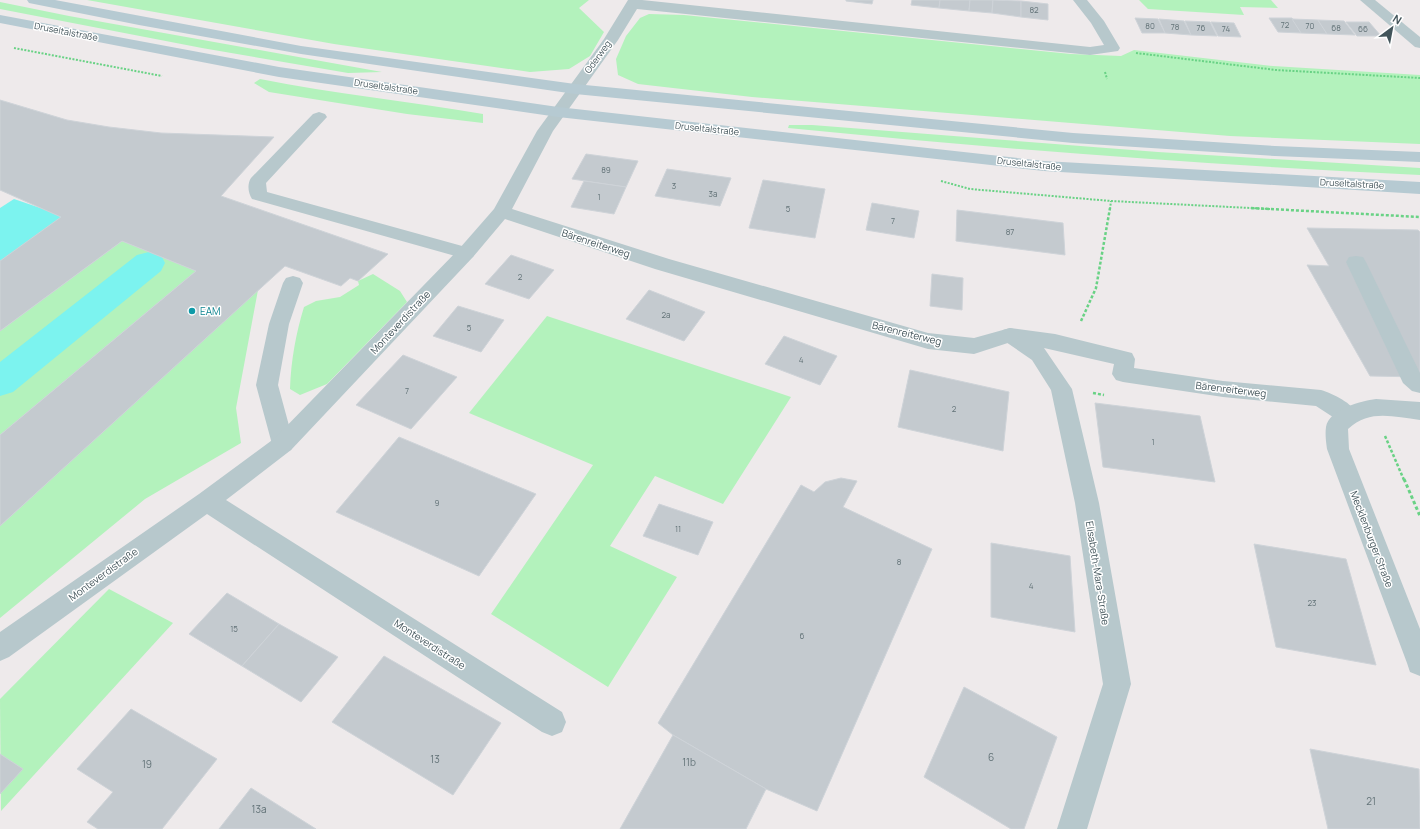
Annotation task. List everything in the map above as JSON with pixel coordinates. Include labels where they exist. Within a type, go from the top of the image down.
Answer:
[{"type":"main road","points":[[34,0],[139,21],[301,50],[575,89],[1074,138],[1275,151],[1420,157]]},
{"type":"main road","name":"Druseltalstraße","points":[[0,19],[278,72],[558,112],[1044,166],[1420,188]]},
{"type":"street","points":[[634,2],[1090,51],[1113,48],[1098,21],[1080,0]]},
{"type":"street","points":[[1367,0],[1420,44]]},
{"type":"street","name":"Oderweg","points":[[558,112],[611,40],[634,2]]},
{"type":"street","name":"Monteverdistraße","points":[[0,648],[207,501],[283,444],[466,253],[501,212],[545,130],[558,112]]},
{"type":"street","points":[[319,117],[257,182],[258,195],[466,253]]},
{"type":"street","name":"Bärenreiterweg","points":[[501,212],[662,264],[928,341],[974,346],[1010,335],[1056,342],[1125,359],[1123,374],[1223,388],[1321,398],[1347,415]]},
{"type":"street","points":[[1356,262],[1411,377],[1420,385]]},
{"type":"street","points":[[283,444],[267,385],[279,324],[293,283]]},
{"type":"street","name":"Elisabeth-Mara-Straße","points":[[1010,335],[1039,355],[1061,389],[1087,504],[1117,684],[1072,829]]},
{"type":"street","points":[[1347,415],[1372,406],[1420,411]]},
{"type":"street","name":"Mecklenburger Straße","points":[[1347,415],[1337,426],[1338,449],[1420,664]]},
{"type":"street","name":"Monteverdistraße","points":[[207,501],[552,722]]},
{"type":"path","points":[[1113,48],[1148,55],[1276,70],[1420,78]]},
{"type":"path","points":[[1056,342],[1079,326],[1096,288],[1111,202]]},
{"type":"path","points":[[1372,406],[1420,516]]},
{"type":"green space","points":[[87,0],[589,0],[579,8],[604,32],[590,56],[569,69],[530,72],[334,44]]},
{"type":"green space","points":[[1139,0],[1271,0],[1278,8],[1240,7],[1244,15],[1148,9]]},
{"type":"green space","points":[[0,2],[69,16],[382,72],[348,73],[202,48],[0,9]]},
{"type":"green space","points":[[649,14],[684,15],[1071,54],[1121,56],[1134,50],[1273,66],[1420,75],[1420,144],[1230,136],[752,97],[638,84],[618,75],[616,59],[626,36],[640,18]]},
{"type":"green space","points":[[260,79],[483,114],[483,123],[407,114],[269,92],[254,83]]},
{"type":"green space","points":[[789,125],[812,125],[1158,152],[1420,168],[1420,175],[1183,161],[946,143],[788,128]]},
{"type":"green space","points":[[122,241],[196,271],[0,435],[0,331]]},
{"type":"green space","points":[[373,274],[400,291],[407,302],[327,384],[300,395],[290,389],[294,347],[304,307],[316,301],[340,297],[359,285],[358,281]]},
{"type":"green space","points":[[258,290],[236,408],[241,443],[145,499],[0,618],[0,526]]},
{"type":"green space","points":[[547,316],[791,397],[723,504],[655,476],[610,546],[677,577],[608,687],[491,614],[593,465],[469,413]]},
{"type":"green space","points":[[109,589],[173,623],[1,811],[0,699]]},
{"type":"water","points":[[14,199],[64,216],[0,262],[0,208]]},
{"type":"building","points":[[846,0],[873,0],[872,4]]},
{"type":"building","points":[[912,0],[940,0],[939,8],[911,5]]},
{"type":"building","points":[[940,0],[970,0],[969,11],[939,8]]},
{"type":"building","points":[[970,0],[993,0],[992,13],[969,11]]},
{"type":"building","points":[[993,0],[1021,1],[1021,17],[992,13]]},
{"type":"building","points":[[1021,1],[1048,4],[1048,20],[1021,17]]},
{"type":"building","points":[[1135,18],[1158,19],[1165,33],[1142,33]]},
{"type":"building","points":[[1269,18],[1292,18],[1301,33],[1278,32]]},
{"type":"building","points":[[1159,19],[1184,21],[1191,35],[1165,33]]},
{"type":"building","points":[[1292,19],[1318,20],[1327,34],[1301,33]]},
{"type":"building","points":[[1318,20],[1344,21],[1355,35],[1327,34]]},
{"type":"building","points":[[1185,21],[1210,22],[1217,36],[1191,35]]},
{"type":"building","points":[[1211,22],[1234,23],[1241,37],[1218,36]]},
{"type":"building","points":[[1346,22],[1369,22],[1381,36],[1357,36]]},
{"type":"building","name":"EAM","points":[[0,100],[67,120],[109,127],[161,133],[274,137],[221,196],[388,254],[358,281],[350,278],[341,286],[285,266],[0,526],[0,435],[196,271],[122,241],[0,331],[0,261],[61,217],[0,190]]},
{"type":"building","points":[[586,154],[638,161],[626,187],[572,179]]},
{"type":"building","points":[[667,169],[731,178],[720,206],[655,196]]},
{"type":"building","points":[[763,180],[825,189],[815,238],[749,228]]},
{"type":"building","points":[[584,181],[626,187],[614,214],[571,207]]},
{"type":"building","points":[[872,203],[919,211],[914,238],[866,230]]},
{"type":"building","points":[[957,210],[1063,223],[1065,255],[956,241]]},
{"type":"building","points":[[1307,228],[1418,230],[1420,232],[1420,377],[1370,376],[1307,265],[1329,266]]},
{"type":"building","points":[[511,255],[554,270],[529,299],[485,284]]},
{"type":"building","points":[[932,274],[963,278],[962,310],[930,306]]},
{"type":"building","points":[[649,290],[705,312],[684,341],[626,319]]},
{"type":"building","points":[[458,306],[504,320],[481,352],[433,336]]},
{"type":"building","points":[[784,336],[837,356],[820,385],[765,364]]},
{"type":"building","points":[[403,355],[457,377],[411,429],[356,405]]},
{"type":"building","points":[[910,370],[1009,392],[1003,451],[898,427]]},
{"type":"building","points":[[1095,403],[1200,416],[1215,482],[1103,467]]},
{"type":"building","points":[[399,437],[536,494],[479,576],[336,512]]},
{"type":"building","points":[[841,478],[857,481],[843,507],[932,549],[817,811],[766,789],[673,735],[658,723],[801,485],[814,492],[825,482]]},
{"type":"building","points":[[659,504],[713,522],[698,555],[643,536]]},
{"type":"building","points":[[991,543],[1070,556],[1075,632],[991,617]]},
{"type":"building","points":[[1254,544],[1346,559],[1376,665],[1276,647]]},
{"type":"building","points":[[227,593],[279,624],[242,666],[189,634]]},
{"type":"building","points":[[279,624],[338,657],[301,702],[242,666]]},
{"type":"building","points":[[384,656],[501,723],[453,795],[332,722]]},
{"type":"building","points":[[964,687],[1057,737],[1024,829],[1011,829],[924,777]]},
{"type":"building","points":[[131,709],[217,759],[162,829],[98,829],[87,822],[113,792],[77,769]]},
{"type":"building","points":[[673,735],[766,789],[746,829],[620,829]]},
{"type":"building","points":[[1310,749],[1419,769],[1420,829],[1328,829]]},
{"type":"building","points":[[0,754],[23,769],[0,794]]},
{"type":"building","points":[[251,788],[316,829],[219,829]]},
{"type":"waterway","points":[[0,382],[149,263]]},
{"type":"place","name":"EAM","points":[[192,311]]}]
